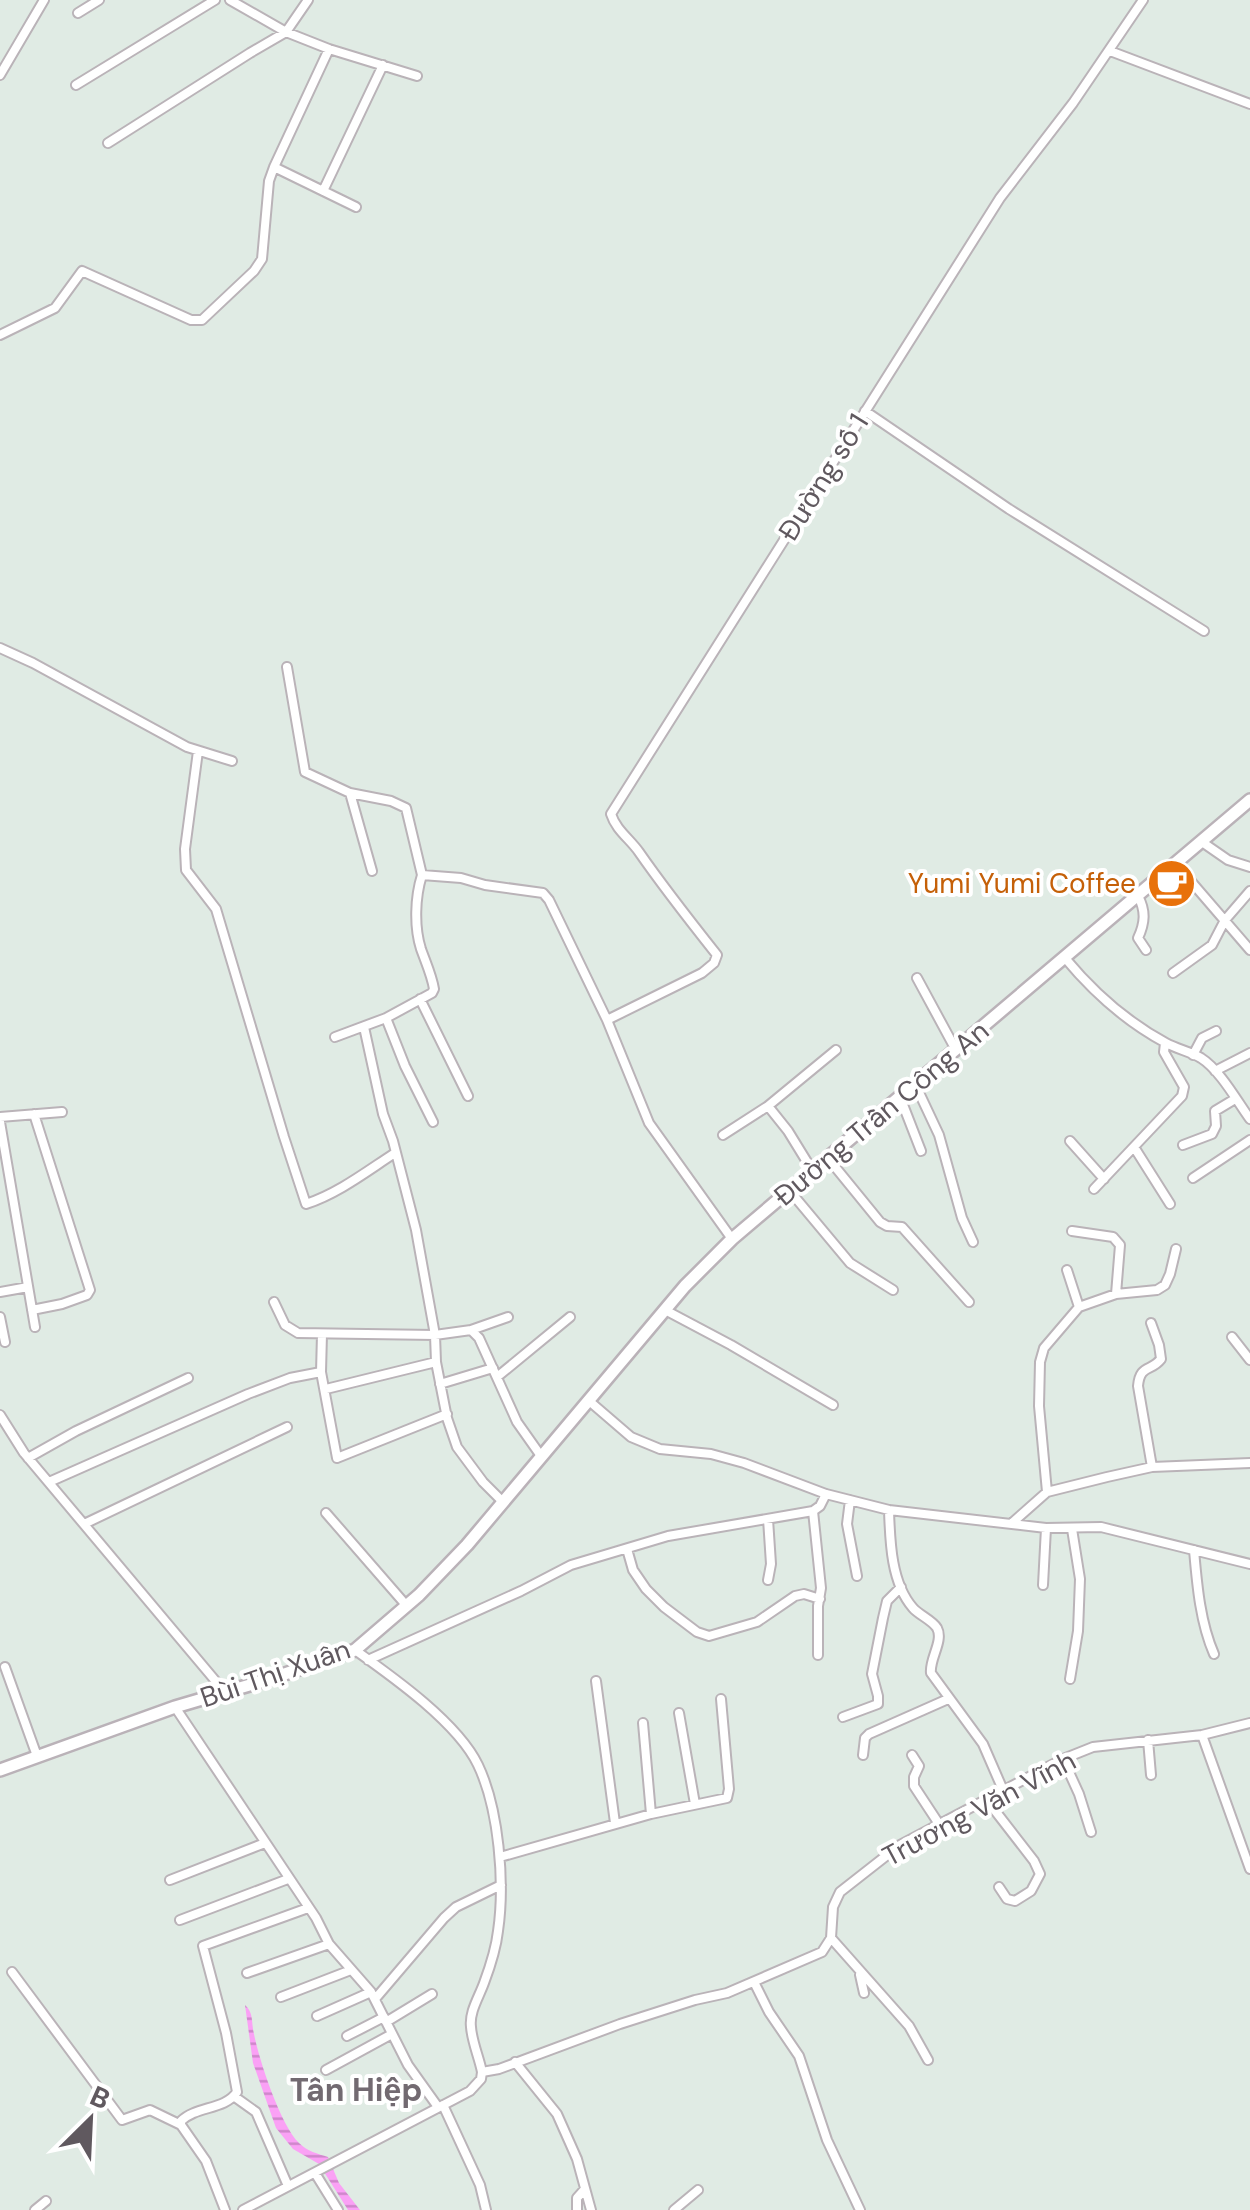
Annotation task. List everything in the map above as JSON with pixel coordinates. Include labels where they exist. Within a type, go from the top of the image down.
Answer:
[{"type":"main road","name":"Đường Trần Công An","points":[[541,1456],[685,1286],[732,1238],[1250,800]]},
{"type":"main road","name":"Bùi Thị Xuân","points":[[0,1770],[175,1706],[270,1680],[355,1650],[468,1545],[541,1456]]},
{"type":"street","points":[[0,75],[44,0]]},
{"type":"street","points":[[78,13],[100,0]]},
{"type":"street","points":[[76,85],[215,0]]},
{"type":"street","points":[[230,0],[286,32],[418,76]]},
{"type":"street","points":[[108,143],[286,32],[308,0]]},
{"type":"street","name":"Đường số 1","points":[[607,1020],[702,973],[717,955],[611,814],[1000,198],[1110,51],[1143,0]]},
{"type":"street","points":[[0,336],[55,308],[82,271],[192,320],[202,320],[254,272],[262,259],[269,181],[328,48]]},
{"type":"street","points":[[1110,51],[1250,104]]},
{"type":"street","points":[[323,191],[383,65]]},
{"type":"street","points":[[274,167],[356,206]]},
{"type":"street","points":[[865,411],[1009,509],[1204,632]]},
{"type":"street","points":[[0,648],[34,662],[173,740],[232,762]]},
{"type":"street","points":[[287,667],[306,772],[350,793],[406,808],[422,875],[417,890],[419,944],[435,986],[432,993],[386,1018],[335,1037]]},
{"type":"street","points":[[198,751],[185,849],[186,870],[216,910],[306,1204],[348,1184],[395,1152]]},
{"type":"street","points":[[350,793],[372,870]]},
{"type":"street","points":[[1202,842],[1228,860],[1250,866]]},
{"type":"street","points":[[1176,864],[1250,950]]},
{"type":"street","points":[[422,875],[543,893],[549,900],[607,1020],[648,1123],[732,1238]]},
{"type":"street","points":[[1173,972],[1212,945],[1250,891]]},
{"type":"street","points":[[1138,896],[1144,915],[1138,938],[1146,950]]},
{"type":"street","points":[[1065,958],[1114,1011],[1184,1053],[1202,1059],[1250,1120]]},
{"type":"street","points":[[918,978],[956,1050]]},
{"type":"street","points":[[420,999],[468,1096]]},
{"type":"street","points":[[386,1018],[434,1122]]},
{"type":"street","points":[[364,1027],[383,1114],[416,1230],[447,1414],[457,1447],[503,1502]]},
{"type":"street","points":[[1193,1054],[1202,1038],[1216,1031]]},
{"type":"street","points":[[1094,1189],[1182,1096],[1184,1087],[1164,1052],[1165,1042]]},
{"type":"street","points":[[723,1135],[768,1106],[836,1050]]},
{"type":"street","points":[[1215,1072],[1250,1053]]},
{"type":"street","points":[[915,1084],[940,1135],[962,1218],[973,1242]]},
{"type":"street","points":[[900,1097],[921,1151]]},
{"type":"street","points":[[1183,1146],[1212,1134],[1215,1111],[1237,1102],[1250,1102]]},
{"type":"street","points":[[768,1106],[812,1170]]},
{"type":"street","points":[[35,1327],[0,1120],[62,1112]]},
{"type":"street","points":[[32,1310],[62,1304],[87,1295],[90,1290],[34,1114]]},
{"type":"street","points":[[1193,1178],[1250,1140]]},
{"type":"street","points":[[1070,1141],[1104,1179]]},
{"type":"street","points":[[1134,1147],[1170,1204]]},
{"type":"street","points":[[827,1157],[880,1222],[902,1227],[969,1302]]},
{"type":"street","points":[[788,1190],[850,1264],[893,1290]]},
{"type":"street","points":[[1072,1232],[1113,1238],[1120,1244],[1116,1294]]},
{"type":"street","points":[[1048,1492],[1039,1406],[1042,1354],[1079,1307],[1116,1294],[1156,1290],[1164,1284],[1176,1249]]},
{"type":"street","points":[[1067,1270],[1079,1307]]},
{"type":"street","points":[[0,1292],[28,1287]]},
{"type":"street","points":[[274,1302],[289,1329],[322,1334],[435,1335],[471,1330],[508,1317]]},
{"type":"street","points":[[664,1310],[833,1405]]},
{"type":"street","points":[[440,1384],[495,1373],[570,1317]]},
{"type":"street","points":[[1,1322],[5,1342]]},
{"type":"street","points":[[1151,1323],[1161,1359],[1143,1370],[1138,1386],[1152,1468]]},
{"type":"street","points":[[471,1330],[479,1338],[517,1422],[541,1456]]},
{"type":"street","points":[[322,1334],[321,1372],[338,1459],[447,1414]]},
{"type":"street","points":[[1232,1336],[1250,1360]]},
{"type":"street","points":[[326,1390],[436,1362]]},
{"type":"street","points":[[49,1482],[248,1394],[290,1378],[321,1372]]},
{"type":"street","points":[[28,1458],[188,1378]]},
{"type":"street","points":[[588,1400],[631,1437],[660,1449],[711,1454],[826,1494],[888,1510],[1046,1528],[1100,1527],[1250,1564]]},
{"type":"street","points":[[0,1415],[28,1458],[224,1691]]},
{"type":"street","points":[[84,1524],[287,1427]]},
{"type":"street","points":[[1012,1523],[1048,1492],[1152,1468],[1250,1463]]},
{"type":"street","points":[[368,1660],[571,1565],[668,1536],[813,1511],[826,1494]]},
{"type":"street","points":[[850,1500],[848,1524],[857,1576]]},
{"type":"street","points":[[888,1510],[901,1587],[914,1609],[939,1634],[929,1668],[982,1744],[1003,1790]]},
{"type":"street","points":[[813,1511],[820,1599],[818,1656]]},
{"type":"street","points":[[326,1513],[406,1606]]},
{"type":"street","points":[[768,1519],[768,1580]]},
{"type":"street","points":[[1043,1586],[1046,1528]]},
{"type":"street","points":[[1070,1679],[1078,1631],[1080,1579],[1072,1528]]},
{"type":"street","points":[[627,1549],[633,1570],[646,1589],[697,1632],[709,1636],[757,1622],[796,1596],[820,1599]]},
{"type":"street","points":[[1194,1550],[1197,1584],[1214,1654]]},
{"type":"street","points":[[844,1716],[878,1704],[872,1674],[883,1618],[888,1601],[901,1587]]},
{"type":"street","points":[[244,2210],[470,2091],[481,2079],[471,2017],[492,1963],[502,1885],[492,1812],[477,1763],[453,1731],[355,1650]]},
{"type":"street","points":[[5,1667],[38,1756]]},
{"type":"street","points":[[596,1681],[615,1824]]},
{"type":"street","points":[[500,1857],[651,1814],[724,1799],[729,1795],[721,1699]]},
{"type":"street","points":[[862,1755],[869,1734],[948,1699]]},
{"type":"street","points":[[175,1706],[329,1944],[373,1996],[408,2065],[441,2106],[480,2186],[486,2210]]},
{"type":"street","points":[[679,1713],[695,1804]]},
{"type":"street","points":[[643,1723],[651,1814]]},
{"type":"street","name":"Trương Văn Vĩnh","points":[[831,1938],[833,1907],[846,1886],[900,1845],[1063,1759],[1094,1747],[1249,1727]]},
{"type":"street","points":[[1202,1735],[1250,1869]]},
{"type":"street","points":[[1148,1740],[1151,1775]]},
{"type":"street","points":[[912,1755],[919,1766],[914,1786],[939,1824]]},
{"type":"street","points":[[1063,1759],[1080,1794],[1091,1832]]},
{"type":"street","points":[[986,1799],[1039,1869],[1037,1882],[1021,1898],[1010,1901],[999,1886]]},
{"type":"street","points":[[170,1880],[264,1842]]},
{"type":"street","points":[[180,1920],[288,1879]]},
{"type":"street","points":[[317,2016],[373,1996],[444,1918],[502,1885]]},
{"type":"street","points":[[182,2125],[186,2115],[231,2100],[236,2092],[226,2032],[202,1947],[308,1908]]},
{"type":"street","points":[[482,2072],[500,2069],[620,2024],[727,1993],[822,1952],[831,1938],[909,2026],[928,2060]]},
{"type":"street","points":[[246,1974],[329,1944]]},
{"type":"street","points":[[281,1998],[351,1970]]},
{"type":"street","points":[[858,1971],[864,1992]]},
{"type":"street","points":[[12,1972],[122,2120],[150,2110],[182,2125],[206,2161],[225,2210]]},
{"type":"street","points":[[754,1982],[799,2056],[827,2140],[860,2210]]},
{"type":"street","points":[[347,2036],[432,1994]]},
{"type":"street","points":[[326,2070],[392,2034]]},
{"type":"street","points":[[516,2062],[557,2114],[592,2210]]},
{"type":"street","points":[[234,2097],[256,2112],[288,2186]]},
{"type":"street","points":[[318,2171],[338,2210]]},
{"type":"street","points":[[576,2210],[577,2198],[585,2190]]},
{"type":"street","points":[[674,2210],[698,2190]]},
{"type":"street","points":[[36,2210],[46,2201]]},
{"type":"shaded area","points":[[245,2005],[266,2075],[292,2135],[302,2146],[328,2157],[339,2183],[360,2210],[348,2210],[319,2164],[293,2149],[276,2128],[253,2063]]},
{"type":"place","name":"Yumi Yumi Coffee","points":[[1171,883]]},
{"type":"district","name":"Tân Hiệp","points":[[356,2090]]}]
